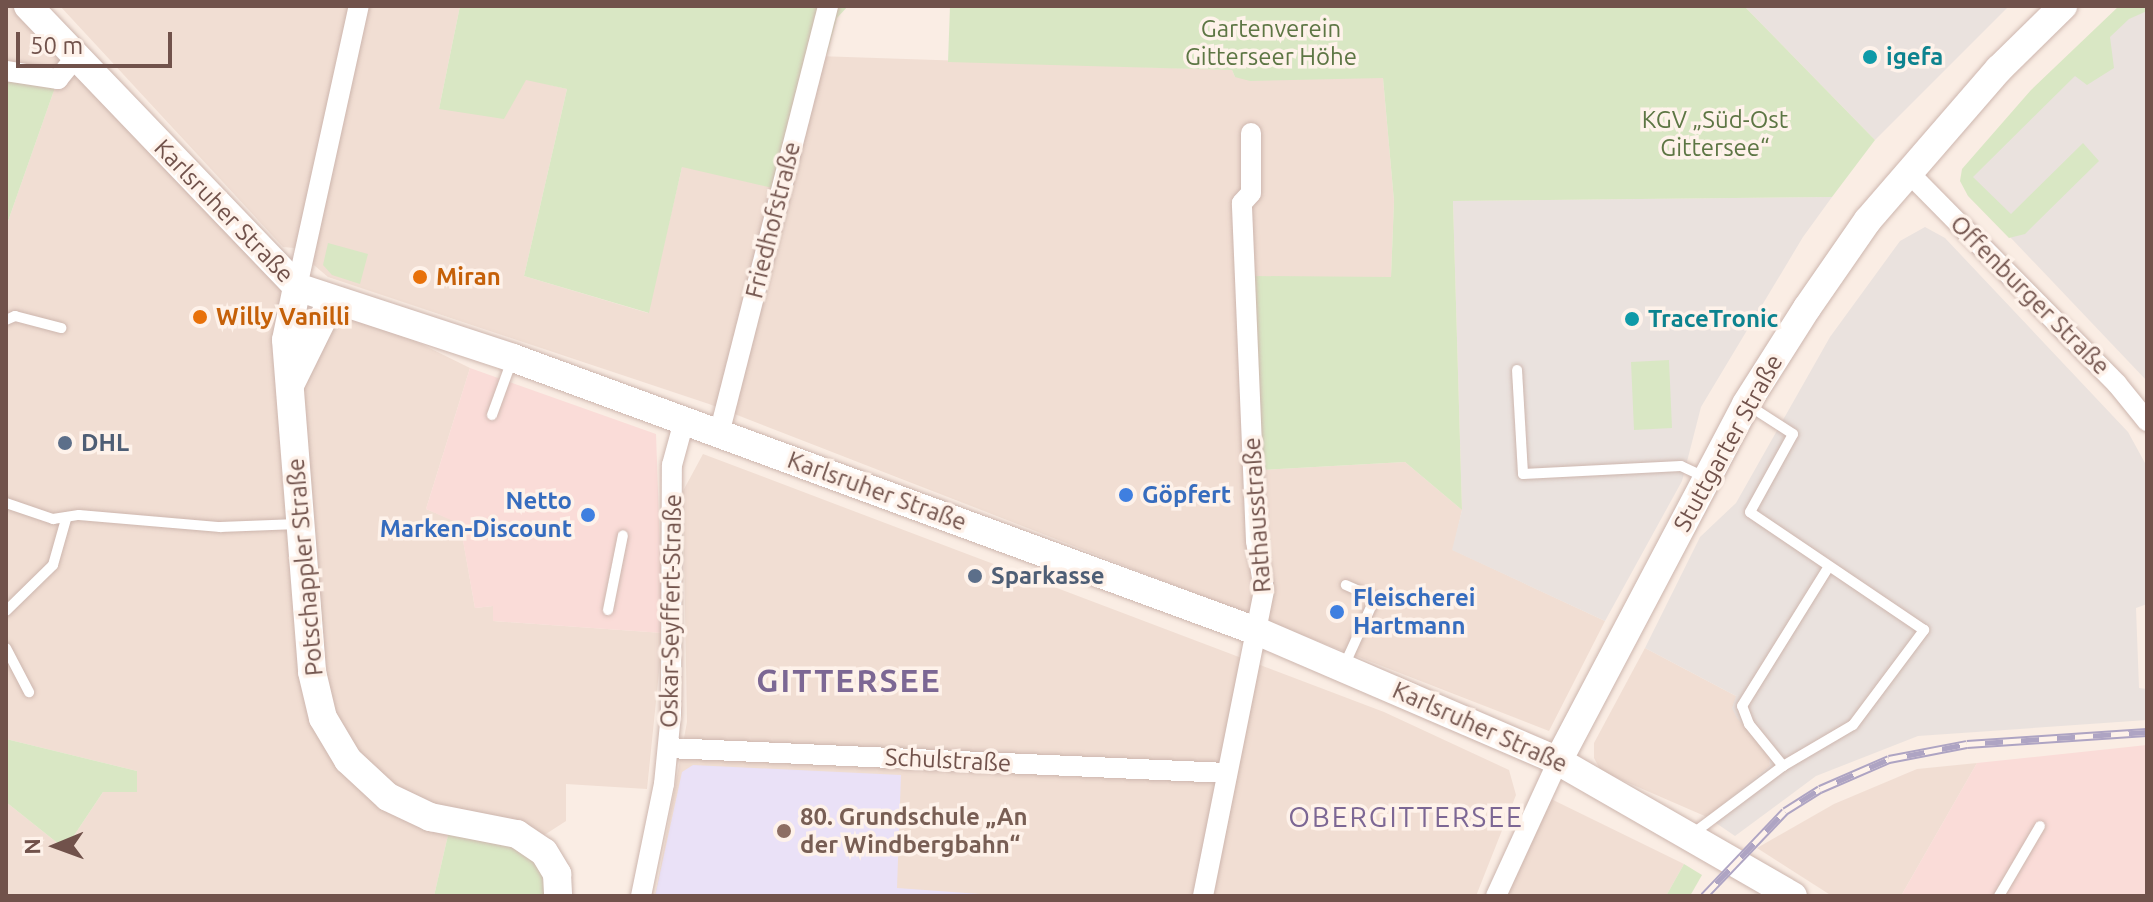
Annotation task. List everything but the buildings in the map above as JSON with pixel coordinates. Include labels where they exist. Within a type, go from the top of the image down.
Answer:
[{"type":"street","name":"Karlsruher Straße","points":[[28,6],[297,287],[513,358],[1344,666],[1558,761],[1793,896]]},
{"type":"street","points":[[297,287],[359,6]]},
{"type":"street","name":"Friedhofstraße","points":[[719,434],[828,6]]},
{"type":"street","name":"Stuttgarter Straße","points":[[1558,761],[1746,404],[1859,232],[1909,173],[2063,6]]},
{"type":"street","points":[[6,71],[58,79],[76,57]]},
{"type":"street","name":"Rathausstraße","points":[[1203,896],[1259,632],[1264,590],[1256,541],[1242,203],[1251,193],[1251,133]]},
{"type":"street","name":"Offenburger Straße","points":[[1909,173],[2117,384],[2147,421]]},
{"type":"street","name":"Potschappler Straße","points":[[297,287],[286,329],[316,695],[348,760],[406,808],[517,834],[532,843],[552,863],[558,896]]},
{"type":"street","name":"Potschappler Straße","points":[[291,383],[332,300]]},
{"type":"street","name":"Oskar-Seyffert-Straße","points":[[641,896],[668,748],[675,642],[672,465],[684,421]]},
{"type":"street","name":"Schulstraße","points":[[668,748],[1227,773]]},
{"type":"street","points":[[1496,896],[1558,761]]},
{"type":"lane","points":[[6,320],[15,316],[61,328]]},
{"type":"lane","points":[[492,415],[513,358]]},
{"type":"lane","points":[[1517,370],[1523,474],[1681,466],[1706,477]]},
{"type":"lane","points":[[1691,835],[1783,766],[1853,725],[1924,630],[1828,568],[1750,512],[1793,434],[1746,404]]},
{"type":"lane","points":[[6,503],[66,519],[79,515],[220,527],[300,524]]},
{"type":"lane","points":[[6,611],[53,565],[66,519]]},
{"type":"lane","points":[[608,610],[623,535]]},
{"type":"lane","points":[[1783,766],[1749,724],[1742,706],[1828,568]]},
{"type":"lane","points":[[1344,666],[1375,598],[1346,585]]},
{"type":"lane","points":[[6,648],[29,692]]},
{"type":"lane","points":[[1999,896],[2040,826]]},
{"type":"shaded area","points":[[6,6],[28,6],[297,287],[291,382],[332,300],[470,368],[426,509],[460,523],[475,608],[493,606],[493,621],[663,633],[647,789],[566,784],[566,821],[532,843],[451,822],[434,896],[6,896],[6,802],[65,849],[103,792],[137,791],[137,771],[6,739],[6,227],[58,79],[6,71]]},
{"type":"shaded area","points":[[60,6],[460,6],[439,109],[526,79],[567,89],[524,276],[648,313],[682,167],[817,56],[1232,70],[1235,77],[1383,78],[1394,201],[1391,278],[1262,470],[1405,462],[1462,510],[1453,550],[1605,621],[1549,731],[709,404],[328,277],[294,248],[283,247]]},
{"type":"shaded area","points":[[1744,6],[2009,6],[1875,140]]},
{"type":"shaded area","points":[[2142,6],[2147,6],[2147,381],[1971,196],[1972,174],[2051,90]]},
{"type":"shaded area","points":[[1832,197],[1803,237],[1701,407],[1682,481],[1605,621],[1452,550],[1462,510],[1453,201]]},
{"type":"shaded area","points":[[1925,227],[1945,238],[2128,432],[2145,463],[2147,604],[2136,608],[2139,688],[2147,689],[2147,720],[1918,736],[1816,776],[1735,836],[1707,817],[1770,766],[1769,754],[1737,718],[1732,708],[1736,696],[1645,648],[1700,537],[1736,503],[1830,337],[1900,241]]},
{"type":"shaded area","points":[[470,368],[656,434],[663,633],[493,621],[493,606],[475,608],[460,524],[426,509]]},
{"type":"shaded area","points":[[703,454],[1384,712],[1509,770],[1516,795],[1476,896],[655,896],[687,722],[683,491]]},
{"type":"shaded area","points":[[1645,648],[1736,696],[1769,754],[1770,766],[1707,817],[1601,771],[1594,758],[1594,743]]},
{"type":"shaded area","points":[[2147,745],[2147,896],[1901,896],[1977,763]]},
{"type":"shaded area","points":[[1977,763],[1901,896],[1832,896],[1757,848],[1834,804],[1917,769]]},
{"type":"shaded area","name":"80. Grundschule „An der Windbergbahn“","points":[[693,765],[901,775],[897,888],[1008,896],[655,896],[682,772]]},
{"type":"shaded area","points":[[1547,797],[1684,864],[1666,896],[1506,896]]},
{"type":"green space","points":[[460,6],[848,6],[837,18],[827,54],[817,56],[781,190],[682,167],[649,313],[524,276],[567,89],[526,80],[504,119],[439,109]]},
{"type":"green space","points":[[950,6],[1744,6],[1875,140],[1832,197],[1453,201],[1462,510],[1405,462],[1261,470],[1254,276],[1391,277],[1394,201],[1383,78],[1250,81],[1235,77],[1232,70],[948,62]]},
{"type":"green space","points":[[2119,6],[2147,6],[2147,11],[2129,19],[2110,37],[2114,68],[2087,85],[2075,76],[1973,177],[2011,214],[2083,143],[2099,161],[2025,234],[2009,238],[1968,196],[1960,181],[1962,169],[2031,90]]},
{"type":"green space","points":[[6,71],[58,79],[6,227]]},
{"type":"green space","points":[[328,243],[368,254],[360,284],[332,275],[323,265]]},
{"type":"green space","points":[[1669,360],[1672,428],[1634,430],[1631,362]]},
{"type":"green space","points":[[6,739],[137,771],[137,792],[103,792],[65,849],[6,802]]},
{"type":"green space","points":[[451,822],[517,834],[558,896],[434,896]]},
{"type":"green space","points":[[1684,864],[1702,875],[1690,896],[1666,896]]},
{"type":"railway","points":[[1704,896],[1785,811],[1820,789],[1889,759],[1967,744],[2147,732]]},
{"type":"place","name":"igefa","points":[[1870,57]]},
{"type":"place","name":"Miran","points":[[420,277]]},
{"type":"place","name":"Willy Vanilli","points":[[200,317]]},
{"type":"place","name":"TraceTronic","points":[[1632,319]]},
{"type":"place","name":"DHL","points":[[65,443]]},
{"type":"place","name":"Göpfert","points":[[1126,495]]},
{"type":"place","name":"Netto Marken-Discount","points":[[588,515]]},
{"type":"place","name":"Sparkasse","points":[[975,576]]},
{"type":"place","name":"Fleischerei Hartmann","points":[[1337,612]]},
{"type":"place","name":"80. Grundschule „An der Windbergbahn“","points":[[784,831]]},
{"type":"district","name":"GITTERSEE","points":[[849,680]]},
{"type":"district","name":"OBERGITTERSEE","points":[[1406,817]]},
{"type":"park label","name":"Gartenverein Gitterseer Höhe","points":[[1271,43]]},
{"type":"park label","name":"KGV „Süd-Ost Gittersee“","points":[[1715,134]]}]
